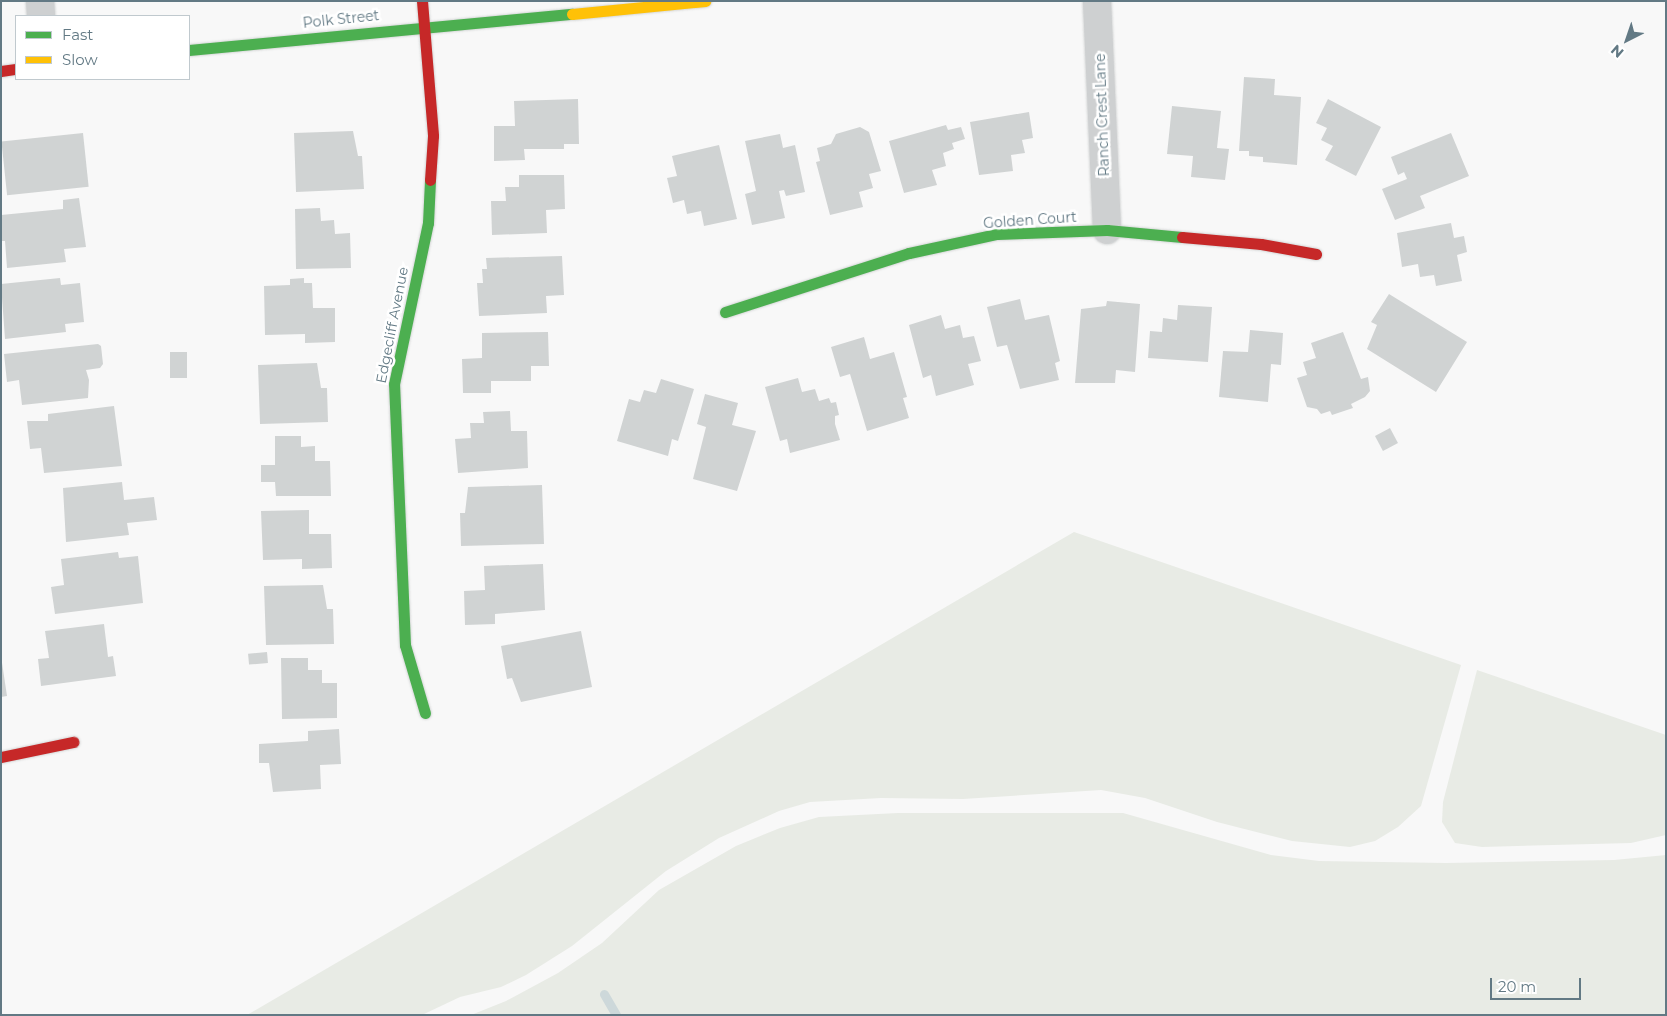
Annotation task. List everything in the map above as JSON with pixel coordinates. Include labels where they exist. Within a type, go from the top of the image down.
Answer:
[{"type":"street","points":[[40,1],[41,15]]},
{"type":"street","name":"Edgecliff Avenue","points":[[422,1],[433,136],[428,223],[394,384],[394,422],[404,645],[425,713]]},
{"type":"street","name":"Polk Street","points":[[190,50],[423,26],[705,1]]},
{"type":"street","name":"Ranch Crest Lane","points":[[1097,1],[1107,230]]},
{"type":"street","points":[[1,71],[15,69]]},
{"type":"street","name":"Golden Court","points":[[726,312],[936,248],[998,234],[1107,230],[1261,244],[1316,254]]},
{"type":"street","points":[[1,757],[73,742]]},
{"type":"shaded area","points":[[1074,532],[1461,665],[1421,806],[1398,827],[1375,841],[1350,847],[1292,841],[1217,822],[1145,798],[1101,790],[963,799],[881,798],[810,802],[779,811],[719,838],[666,871],[572,946],[526,975],[501,987],[460,997],[422,1015],[247,1015]]},
{"type":"shaded area","points":[[1477,670],[1666,735],[1666,835],[1631,843],[1482,847],[1455,843],[1442,822],[1443,802]]},
{"type":"shaded area","points":[[898,813],[1123,813],[1271,855],[1319,861],[1446,863],[1614,860],[1666,855],[1666,1015],[471,1015],[506,1001],[558,973],[602,943],[659,890],[736,846],[780,828],[819,817]]},
{"type":"building","points":[[1244,77],[1275,79],[1274,95],[1301,97],[1297,165],[1263,162],[1263,157],[1249,156],[1249,151],[1239,151]]},
{"type":"building","points":[[578,99],[579,144],[564,144],[564,149],[524,149],[525,160],[494,161],[494,126],[515,126],[514,101]]},
{"type":"building","points":[[1328,99],[1381,127],[1356,176],[1325,160],[1333,146],[1321,140],[1327,128],[1316,123]]},
{"type":"building","points":[[1172,106],[1221,111],[1217,148],[1229,149],[1225,180],[1191,177],[1193,156],[1167,154]]},
{"type":"building","points":[[1029,112],[1033,138],[1022,140],[1025,153],[1011,155],[1013,171],[979,175],[970,122]]},
{"type":"building","points":[[946,125],[948,130],[961,127],[965,139],[952,143],[954,149],[943,153],[946,166],[932,170],[937,185],[904,193],[889,141]]},
{"type":"building","points":[[860,127],[869,132],[881,171],[869,174],[873,188],[859,192],[863,207],[830,215],[816,162],[820,161],[817,148],[831,144],[836,134]]},
{"type":"building","points":[[353,131],[358,156],[362,156],[364,189],[296,192],[294,133]]},
{"type":"building","points":[[83,133],[89,187],[7,195],[1,142]]},
{"type":"building","points":[[1451,133],[1469,176],[1420,196],[1425,208],[1395,220],[1382,189],[1407,179],[1404,172],[1398,175],[1391,157]]},
{"type":"building","points":[[780,134],[783,148],[795,145],[805,192],[786,196],[784,190],[779,191],[785,218],[752,225],[745,194],[756,191],[745,141]]},
{"type":"building","points":[[719,145],[737,219],[704,226],[701,211],[687,214],[684,200],[673,203],[667,178],[677,176],[672,156]]},
{"type":"building","points":[[519,175],[564,175],[565,209],[546,210],[547,233],[492,235],[491,201],[506,201],[505,187],[519,187]]},
{"type":"building","points":[[79,198],[86,247],[64,249],[66,262],[7,268],[5,241],[1,241],[1,215],[63,209],[63,200]]},
{"type":"building","points":[[320,208],[321,221],[334,220],[335,234],[350,233],[351,268],[296,269],[295,209]]},
{"type":"building","points":[[1451,223],[1454,238],[1464,236],[1467,252],[1457,255],[1462,281],[1436,286],[1434,275],[1420,277],[1418,264],[1402,267],[1397,233]]},
{"type":"building","points":[[562,256],[564,295],[546,296],[547,313],[479,316],[477,283],[483,283],[482,269],[487,269],[486,258]]},
{"type":"building","points":[[60,278],[61,285],[80,283],[84,322],[65,324],[66,332],[5,339],[1,284]]},
{"type":"building","points":[[304,278],[304,283],[312,283],[313,308],[335,308],[335,342],[305,343],[305,334],[265,335],[264,286],[290,285],[290,279]]},
{"type":"building","points":[[1389,294],[1467,342],[1436,392],[1367,349],[1377,325],[1371,322]]},
{"type":"building","points":[[1020,299],[1025,320],[1049,315],[1060,361],[1055,363],[1059,380],[1020,389],[1007,345],[997,347],[987,307]]},
{"type":"building","points":[[1107,301],[1140,304],[1135,372],[1116,370],[1115,383],[1075,383],[1081,309],[1106,306]]},
{"type":"building","points":[[1178,305],[1212,307],[1208,362],[1148,358],[1150,331],[1162,332],[1163,318],[1177,320]]},
{"type":"building","points":[[941,315],[945,329],[960,325],[963,338],[974,336],[981,361],[968,364],[974,385],[936,396],[931,375],[923,378],[909,325]]},
{"type":"building","points":[[1250,330],[1283,333],[1281,365],[1271,364],[1268,402],[1219,397],[1223,351],[1248,352]]},
{"type":"building","points":[[548,332],[549,366],[531,366],[531,381],[491,381],[491,393],[463,393],[462,359],[482,358],[482,333]]},
{"type":"building","points":[[1343,332],[1361,379],[1368,377],[1370,391],[1365,397],[1351,404],[1353,408],[1332,415],[1330,411],[1321,414],[1317,409],[1307,407],[1297,378],[1307,375],[1303,362],[1316,358],[1311,343]]},
{"type":"building","points":[[864,337],[870,359],[894,352],[907,397],[903,398],[909,418],[867,431],[850,374],[840,377],[831,347]]},
{"type":"building","points":[[98,344],[101,346],[103,364],[100,368],[86,370],[89,380],[88,398],[22,405],[19,380],[7,382],[4,354]]},
{"type":"building","points":[[170,352],[187,352],[187,378],[170,378]]},
{"type":"building","points":[[317,363],[321,388],[327,388],[328,422],[260,424],[258,365]]},
{"type":"building","points":[[798,378],[802,392],[815,389],[819,401],[829,398],[831,403],[836,402],[839,415],[835,416],[835,424],[840,440],[790,453],[787,439],[780,441],[765,387]]},
{"type":"building","points":[[661,379],[694,389],[678,441],[672,439],[668,456],[617,441],[629,399],[640,402],[644,390],[656,393]]},
{"type":"building","points":[[705,394],[738,403],[732,425],[756,431],[737,491],[693,479],[706,427],[697,424]]},
{"type":"building","points":[[114,406],[122,466],[44,473],[41,448],[30,449],[27,421],[48,421],[48,414]]},
{"type":"building","points":[[510,411],[511,431],[527,431],[528,468],[458,473],[455,439],[471,438],[470,423],[484,423],[483,412]]},
{"type":"building","points":[[1390,428],[1398,443],[1383,451],[1375,436]]},
{"type":"building","points":[[275,436],[301,436],[301,447],[315,446],[315,461],[330,461],[331,496],[276,496],[275,482],[261,482],[261,465],[275,465]]},
{"type":"building","points":[[122,482],[124,500],[154,497],[157,520],[127,523],[129,535],[66,542],[63,488]]},
{"type":"building","points":[[542,485],[544,544],[461,546],[460,513],[465,513],[468,487]]},
{"type":"building","points":[[309,510],[309,534],[331,534],[332,568],[302,569],[302,559],[263,560],[261,511]]},
{"type":"building","points":[[118,552],[119,558],[138,556],[143,603],[55,614],[51,587],[64,585],[61,559]]},
{"type":"building","points":[[543,564],[545,610],[495,614],[495,624],[465,625],[464,591],[485,590],[484,566]]},
{"type":"building","points":[[323,585],[327,609],[333,609],[334,644],[266,645],[264,586]]},
{"type":"building","points":[[104,624],[108,657],[113,656],[116,676],[41,686],[38,659],[49,658],[45,631]]},
{"type":"building","points":[[581,631],[592,687],[521,702],[512,678],[507,679],[501,646]]},
{"type":"building","points":[[267,652],[268,663],[249,665],[248,654]]},
{"type":"building","points":[[1,656],[7,696],[1,697]]},
{"type":"building","points":[[281,658],[308,658],[308,670],[322,670],[322,683],[337,683],[337,718],[282,719]]},
{"type":"building","points":[[339,729],[341,764],[320,765],[321,789],[273,792],[269,763],[259,763],[259,744],[308,741],[308,731]]},
{"type":"waterway","points":[[604,994],[616,1015]]},
{"type":"traffic: fast","points":[[190,50],[572,14]]},
{"type":"traffic: fast","points":[[425,713],[405,645],[394,384],[428,223],[430,180]]},
{"type":"traffic: fast","points":[[725,312],[909,253],[997,234],[1107,230],[1182,237]]},
{"type":"traffic: slow","points":[[572,14],[705,1]]},
{"type":"traffic: jam","points":[[422,1],[433,136],[430,180]]},
{"type":"traffic: jam","points":[[1,71],[15,69]]},
{"type":"traffic: jam","points":[[1182,237],[1261,244],[1316,254]]},
{"type":"traffic: jam","points":[[1,757],[73,742]]}]
